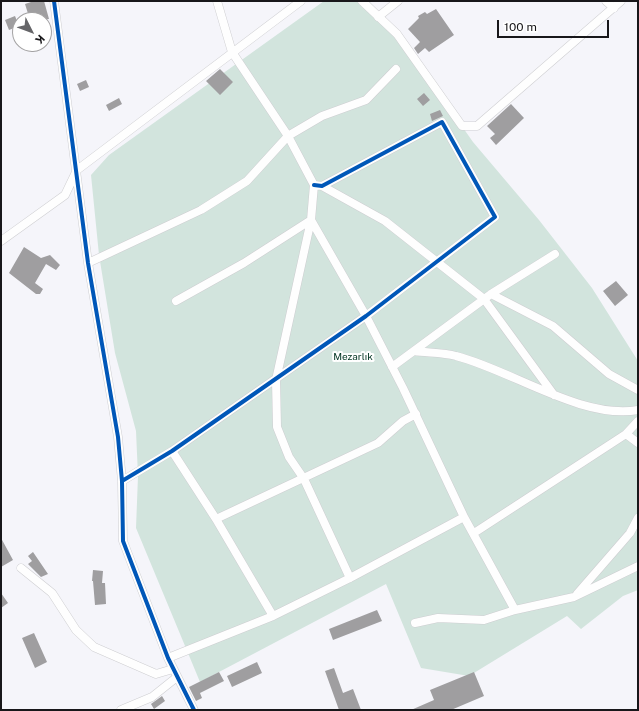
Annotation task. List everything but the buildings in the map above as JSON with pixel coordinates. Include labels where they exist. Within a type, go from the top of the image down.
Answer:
[{"type":"street","points":[[54,1],[88,263],[118,437],[122,481],[123,541],[168,658],[194,710]]},
{"type":"street","points":[[217,1],[232,52],[288,136],[318,185],[385,221],[484,299],[554,395]]},
{"type":"street","points":[[1,241],[65,195],[76,170],[300,1]]},
{"type":"street","points":[[362,1],[397,34],[462,126],[477,126],[621,1]]},
{"type":"street","points":[[378,17],[398,1]]},
{"type":"street","points":[[606,1],[614,8]]},
{"type":"street","points":[[88,263],[201,210],[248,182],[288,136],[322,116],[366,100],[396,69]]},
{"type":"street","points":[[122,481],[172,451],[276,380],[366,316],[436,260],[495,217],[442,122],[318,185]]},
{"type":"street","points":[[318,185],[276,380],[278,427],[289,457],[304,480],[350,578]]},
{"type":"street","points":[[176,301],[244,262],[311,220]]},
{"type":"street","points":[[311,220],[366,316],[416,414],[464,517],[515,610]]},
{"type":"street","points":[[392,367],[491,294],[555,254]]},
{"type":"street","points":[[491,294],[553,326],[609,374],[638,390]]},
{"type":"street","points":[[414,351],[456,356],[554,395],[597,409],[627,412],[638,410]]},
{"type":"street","points":[[216,519],[304,480],[378,443],[403,421],[416,414]]},
{"type":"street","points":[[474,533],[626,434],[638,421]]},
{"type":"street","points":[[626,434],[638,443]]},
{"type":"street","points":[[172,451],[216,519],[273,616]]},
{"type":"street","points":[[168,658],[273,616],[350,578],[464,517]]},
{"type":"street","points":[[574,597],[630,533],[638,518]]},
{"type":"street","points":[[415,623],[438,618],[484,620],[515,610],[574,597],[638,566]]},
{"type":"street","points":[[21,568],[52,593],[76,630],[94,647],[156,674],[173,669]]},
{"type":"street","points":[[120,710],[152,697],[177,677]]},
{"type":"green space","name":"Mezarlık","points":[[324,1],[369,1],[397,34],[473,142],[539,220],[592,288],[638,361],[638,590],[623,596],[581,629],[567,616],[469,676],[421,668],[386,584],[200,682],[136,528],[138,476],[136,431],[115,353],[99,255],[91,175],[109,155]]},
{"type":"cycle path","points":[[54,1],[88,263],[118,437],[122,481],[123,541],[168,658],[194,710]]},
{"type":"cycle path","points":[[122,481],[172,451],[366,316],[495,217],[442,122],[322,186],[314,185]]}]
